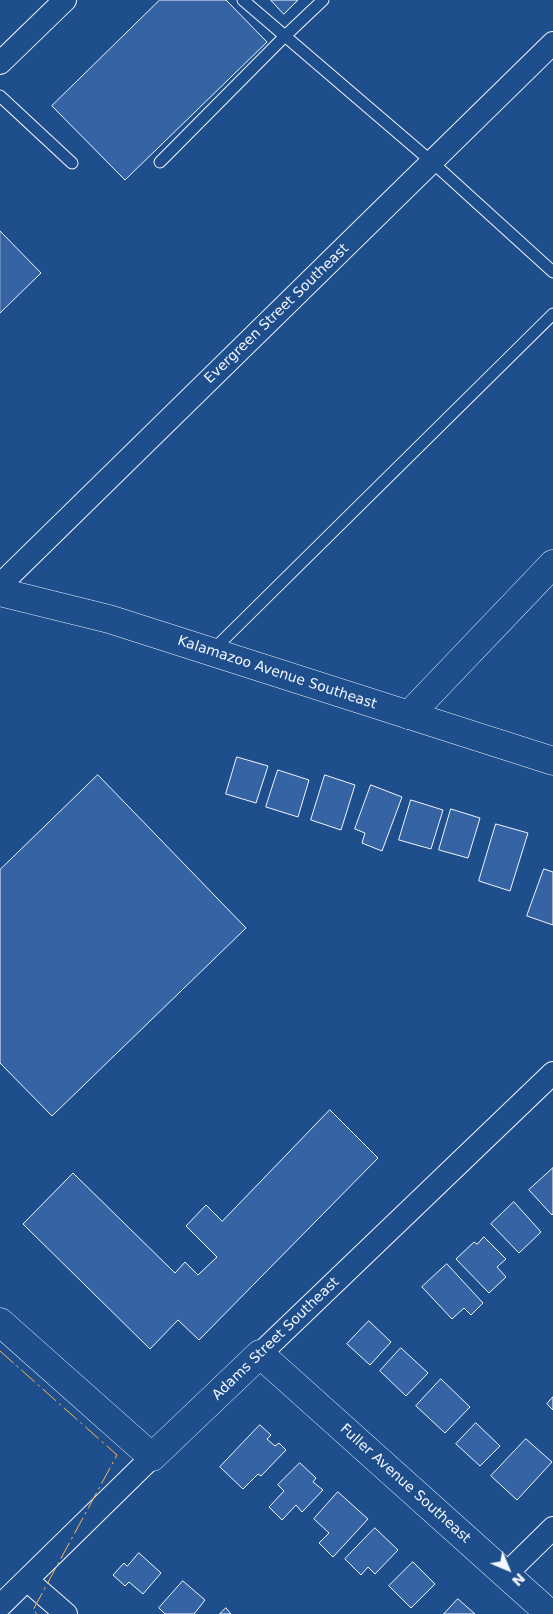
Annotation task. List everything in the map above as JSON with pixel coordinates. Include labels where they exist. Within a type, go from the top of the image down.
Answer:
[{"type":"street","points":[[0,63],[66,0]]},
{"type":"street","name":"Evergreen Street Southeast","points":[[0,585],[553,43]]},
{"type":"street","points":[[409,715],[553,564]]},
{"type":"street","name":"Kalamazoo Avenue Southeast","points":[[0,592],[109,619],[210,653],[553,761]]},
{"type":"street","name":"Adams Street Southeast","points":[[0,1606],[152,1457],[553,1073]]},
{"type":"street","points":[[0,1322],[152,1457]]},
{"type":"street","name":"Fuller Avenue Southeast","points":[[260,1354],[550,1614]]},
{"type":"street","points":[[506,1574],[553,1528]]},
{"type":"street","points":[[27,1580],[66,1614]]},
{"type":"lane","points":[[243,0],[432,162],[553,272]]},
{"type":"lane","points":[[160,162],[323,0]]},
{"type":"lane","points":[[0,96],[72,163]]},
{"type":"lane","points":[[210,653],[553,314]]},
{"type":"building","points":[[160,0],[226,0],[267,42],[125,180],[52,106]]},
{"type":"building","points":[[271,0],[298,0],[284,14]]},
{"type":"building","points":[[0,231],[41,273],[0,313]]},
{"type":"building","points":[[237,757],[268,766],[256,803],[226,794]]},
{"type":"building","points":[[278,770],[309,780],[298,817],[266,807]]},
{"type":"building","points":[[98,775],[246,928],[52,1116],[0,1063],[0,870]]},
{"type":"building","points":[[325,775],[355,785],[341,830],[311,820]]},
{"type":"building","points":[[371,785],[402,797],[382,851],[362,843],[365,833],[355,829]]},
{"type":"building","points":[[411,800],[443,810],[431,849],[399,840]]},
{"type":"building","points":[[451,809],[480,818],[468,858],[439,850]]},
{"type":"building","points":[[496,824],[528,833],[510,891],[479,881]]},
{"type":"building","points":[[544,869],[553,872],[553,925],[527,916]]},
{"type":"building","points":[[330,1110],[378,1158],[199,1340],[178,1320],[150,1349],[23,1224],[73,1173],[175,1273],[185,1262],[198,1275],[217,1257],[186,1226],[206,1205],[222,1221]]},
{"type":"building","points":[[553,1168],[553,1214],[552,1215],[529,1190]]},
{"type":"building","points":[[514,1202],[541,1232],[519,1253],[491,1224]]},
{"type":"building","points":[[484,1237],[506,1259],[497,1267],[506,1277],[489,1293],[456,1259],[474,1242],[477,1244]]},
{"type":"building","points":[[447,1264],[483,1303],[471,1315],[464,1308],[452,1319],[422,1287]]},
{"type":"building","points":[[369,1321],[391,1342],[370,1365],[347,1344]]},
{"type":"building","points":[[401,1348],[428,1373],[406,1396],[380,1371]]},
{"type":"building","points":[[441,1379],[470,1407],[445,1433],[416,1406]]},
{"type":"building","points":[[553,1397],[553,1410],[547,1404]]},
{"type":"building","points":[[476,1423],[500,1446],[480,1466],[456,1444]]},
{"type":"building","points":[[260,1425],[271,1435],[267,1439],[275,1446],[279,1443],[286,1450],[261,1476],[258,1474],[243,1489],[220,1467]]},
{"type":"building","points":[[526,1439],[552,1462],[517,1500],[491,1476]]},
{"type":"building","points":[[300,1463],[316,1478],[313,1482],[323,1490],[302,1512],[296,1505],[282,1520],[269,1507],[284,1491],[278,1485]]},
{"type":"building","points":[[338,1492],[368,1519],[333,1557],[319,1543],[329,1533],[314,1519]]},
{"type":"building","points":[[375,1528],[398,1550],[375,1574],[368,1567],[361,1575],[345,1559]]},
{"type":"building","points":[[139,1553],[161,1573],[143,1594],[129,1582],[125,1586],[113,1575],[124,1563],[127,1566]]},
{"type":"building","points":[[413,1562],[435,1584],[411,1608],[389,1586]]},
{"type":"building","points":[[183,1581],[205,1600],[194,1614],[165,1614],[159,1608]]},
{"type":"building","points":[[458,1599],[475,1614],[444,1614]]},
{"type":"building","points":[[226,1608],[231,1614],[220,1614]]},
{"type":"power","points":[[0,1351],[117,1455],[33,1610],[37,1614]]}]
